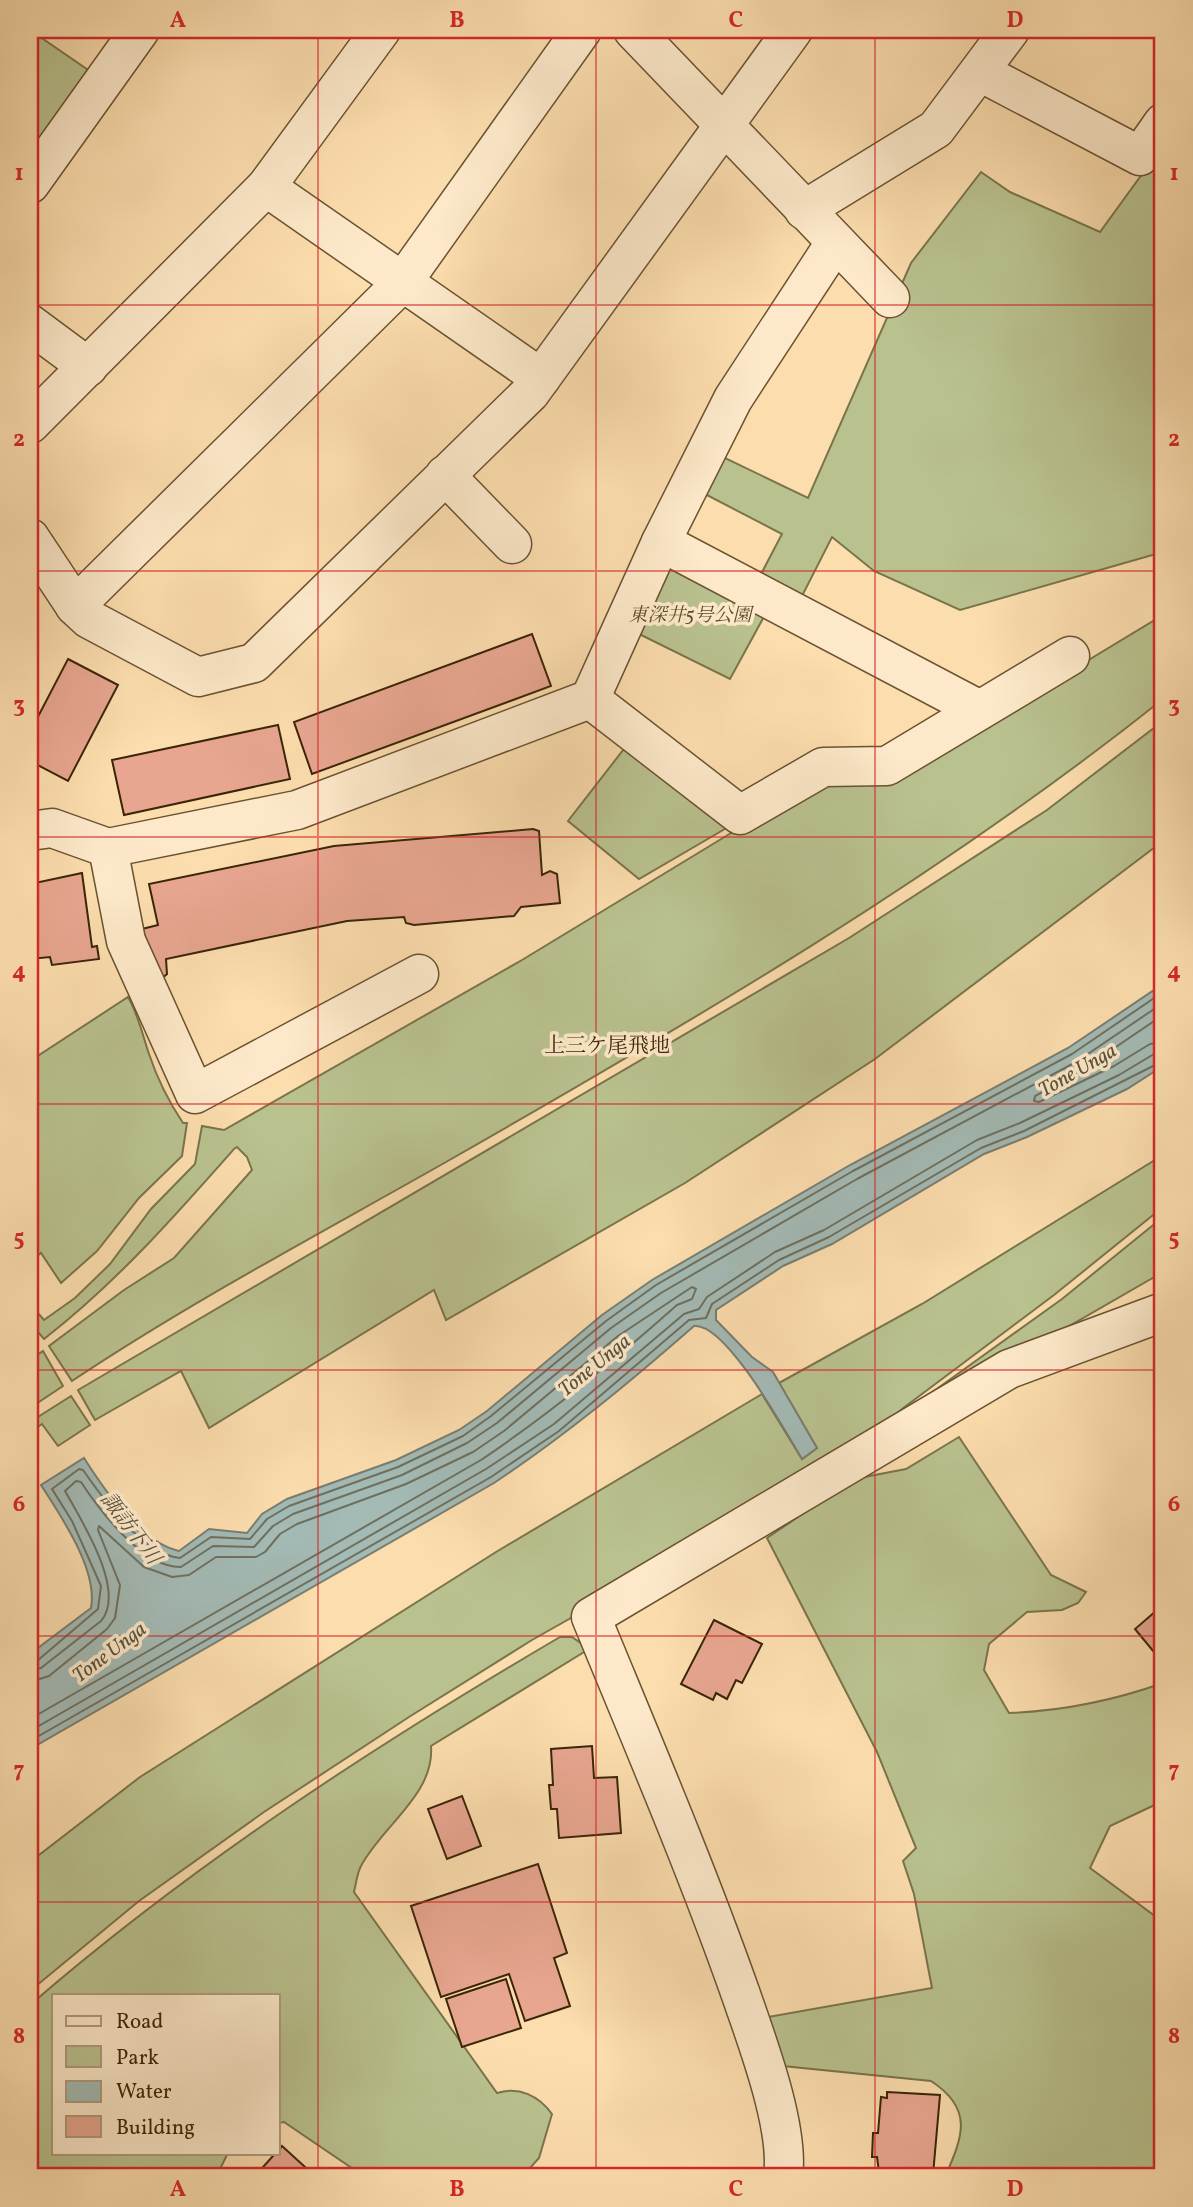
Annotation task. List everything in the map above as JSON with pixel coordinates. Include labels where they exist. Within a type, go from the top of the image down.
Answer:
[{"type":"street","points":[[30,184],[141,30]]},
{"type":"street","points":[[30,424],[266,187],[381,30]]},
{"type":"street","points":[[75,606],[402,283],[582,30]]},
{"type":"street","points":[[633,30],[890,298]]},
{"type":"street","points":[[30,538],[75,606],[89,619],[198,677],[254,663],[530,393],[793,30]]},
{"type":"street","points":[[804,209],[936,129],[1010,30]]},
{"type":"street","points":[[980,72],[1140,156],[1163,123]]},
{"type":"street","points":[[266,187],[541,378]]},
{"type":"street","points":[[30,831],[52,828],[108,848],[297,810],[590,699],[661,542],[733,399],[835,243]]},
{"type":"street","points":[[30,324],[88,367]]},
{"type":"street","points":[[445,475],[512,544]]},
{"type":"street","points":[[661,542],[978,709]]},
{"type":"street","points":[[590,699],[740,815],[823,767],[887,766],[1070,656]]},
{"type":"street","points":[[108,848],[126,941],[195,1094],[419,974]]},
{"type":"street","points":[[783,2177],[786,2158],[764,2064],[751,2023],[708,1900],[591,1617],[1009,1369],[1163,1312]]},
{"type":"green space","points":[[30,30],[94,74],[30,164]]},
{"type":"green space","points":[[1161,148],[1163,552],[960,610],[874,571],[832,537],[800,600],[759,578],[782,534],[703,493],[721,456],[808,498],[911,263],[981,172],[1010,192],[1100,232]]},
{"type":"green space","name":"東深井5号公園","points":[[678,566],[766,613],[730,679],[635,632],[666,570]]},
{"type":"green space","points":[[1163,615],[1163,699],[992,827],[814,944],[539,1109],[210,1295],[72,1381],[49,1346],[124,1290],[174,1258],[252,1170],[247,1157],[237,1147],[234,1149],[120,1272],[44,1339],[30,1323],[30,1304],[44,1320],[75,1298],[110,1264],[151,1209],[195,1164],[202,1126],[224,1130],[522,960],[736,830],[827,780],[890,780]]},
{"type":"green space","points":[[1163,721],[1163,841],[875,1059],[685,1183],[446,1320],[434,1290],[209,1428],[181,1371],[95,1420],[78,1390],[849,938],[1047,810]]},
{"type":"green space","points":[[627,745],[730,826],[639,879],[568,821]]},
{"type":"green space","points":[[128,997],[160,1081],[183,1123],[187,1123],[182,1156],[139,1198],[97,1251],[61,1283],[41,1253],[30,1261],[30,1061]]},
{"type":"green space","points":[[1163,1155],[1163,1207],[1054,1295],[902,1409],[847,1462],[532,1640],[409,1717],[264,1812],[139,1901],[30,1991],[30,1862],[140,1777],[496,1552],[762,1394],[802,1459],[817,1448],[779,1383],[922,1304]]},
{"type":"green space","points":[[1163,1217],[1163,1272],[1057,1333],[920,1401],[1062,1299]]},
{"type":"green space","points":[[43,1351],[63,1386],[30,1408],[30,1360]]},
{"type":"green space","points":[[71,1396],[90,1425],[58,1446],[42,1424],[30,1432],[30,1422]]},
{"type":"green space","points":[[959,1437],[1051,1575],[1086,1592],[1078,1603],[1062,1610],[1027,1612],[989,1644],[984,1670],[1009,1713],[1088,1704],[1163,1683],[1163,1801],[1110,1826],[1090,1868],[1163,1922],[1163,2177],[945,2177],[960,2136],[961,2124],[954,2102],[945,2091],[931,2081],[783,2066],[768,2017],[932,1988],[914,1894],[903,1861],[916,1848],[877,1752],[767,1538],[854,1479],[906,1469]]},
{"type":"green space","points":[[560,1637],[572,1637],[589,1649],[431,1746],[425,1779],[416,1795],[370,1851],[360,1869],[354,1892],[497,2093],[513,2091],[528,2094],[541,2102],[552,2114],[539,2158],[522,2177],[365,2177],[284,2122],[280,2123],[280,1994],[52,1994],[52,2154],[228,2154],[216,2177],[30,2177],[30,2005],[155,1903],[220,1855],[354,1764]]},
{"type":"water","points":[[1163,984],[1163,1066],[1127,1089],[1027,1137],[984,1154],[832,1244],[783,1266],[716,1310],[716,1320],[752,1357],[773,1372],[817,1448],[802,1459],[738,1359],[722,1341],[707,1330],[694,1326],[597,1408],[494,1483],[30,1749],[30,1659],[38,1648],[91,1608],[92,1593],[84,1561],[41,1485],[84,1458],[125,1514],[165,1546],[179,1551],[209,1529],[247,1533],[262,1514],[287,1499],[396,1460],[459,1430],[487,1411],[602,1315],[652,1280],[850,1165],[1068,1048]]},
{"type":"building","points":[[532,634],[551,686],[312,774],[294,722]]},
{"type":"building","points":[[68,659],[118,685],[68,781],[30,761],[30,732]]},
{"type":"building","points":[[278,725],[290,779],[124,815],[112,760]]},
{"type":"building","points":[[533,829],[539,831],[542,875],[550,871],[557,874],[560,903],[521,907],[514,916],[414,925],[406,923],[404,917],[347,921],[166,959],[167,974],[161,979],[142,929],[158,925],[149,884],[334,846]]},
{"type":"building","points":[[82,873],[92,947],[97,946],[99,959],[52,965],[50,957],[30,959],[30,884]]},
{"type":"building","points":[[1163,1605],[1163,1663],[1135,1629]]},
{"type":"building","points":[[714,1620],[762,1644],[742,1683],[736,1680],[727,1699],[716,1693],[713,1700],[681,1684]]},
{"type":"building","points":[[592,1746],[594,1778],[617,1777],[621,1833],[559,1838],[557,1809],[551,1809],[551,1749]]},
{"type":"building","points":[[462,1796],[481,1846],[447,1859],[428,1809]]},
{"type":"building","points":[[538,1864],[567,1953],[554,1958],[570,2006],[525,2021],[509,1974],[441,1997],[411,1906]]},
{"type":"building","points":[[506,1979],[521,2028],[462,2047],[446,1999]]},
{"type":"building","points":[[887,2092],[940,2095],[933,2175],[879,2172],[877,2157],[872,2157],[873,2133],[878,2133],[881,2097],[887,2098]]},
{"type":"building","points":[[282,2146],[316,2177],[254,2177],[275,2154],[280,2154]]},
{"type":"district","name":"上三ケ尾飛地","points":[[607,1046]]},
{"type":"water label","name":"Tone Unga","points":[[1078,1071]]},
{"type":"water label","name":"Tone Unga","points":[[595,1366]]},
{"type":"water label","name":"諏訪下川","points":[[130,1529]]},
{"type":"water label","name":"Tone Unga","points":[[110,1653]]}]
